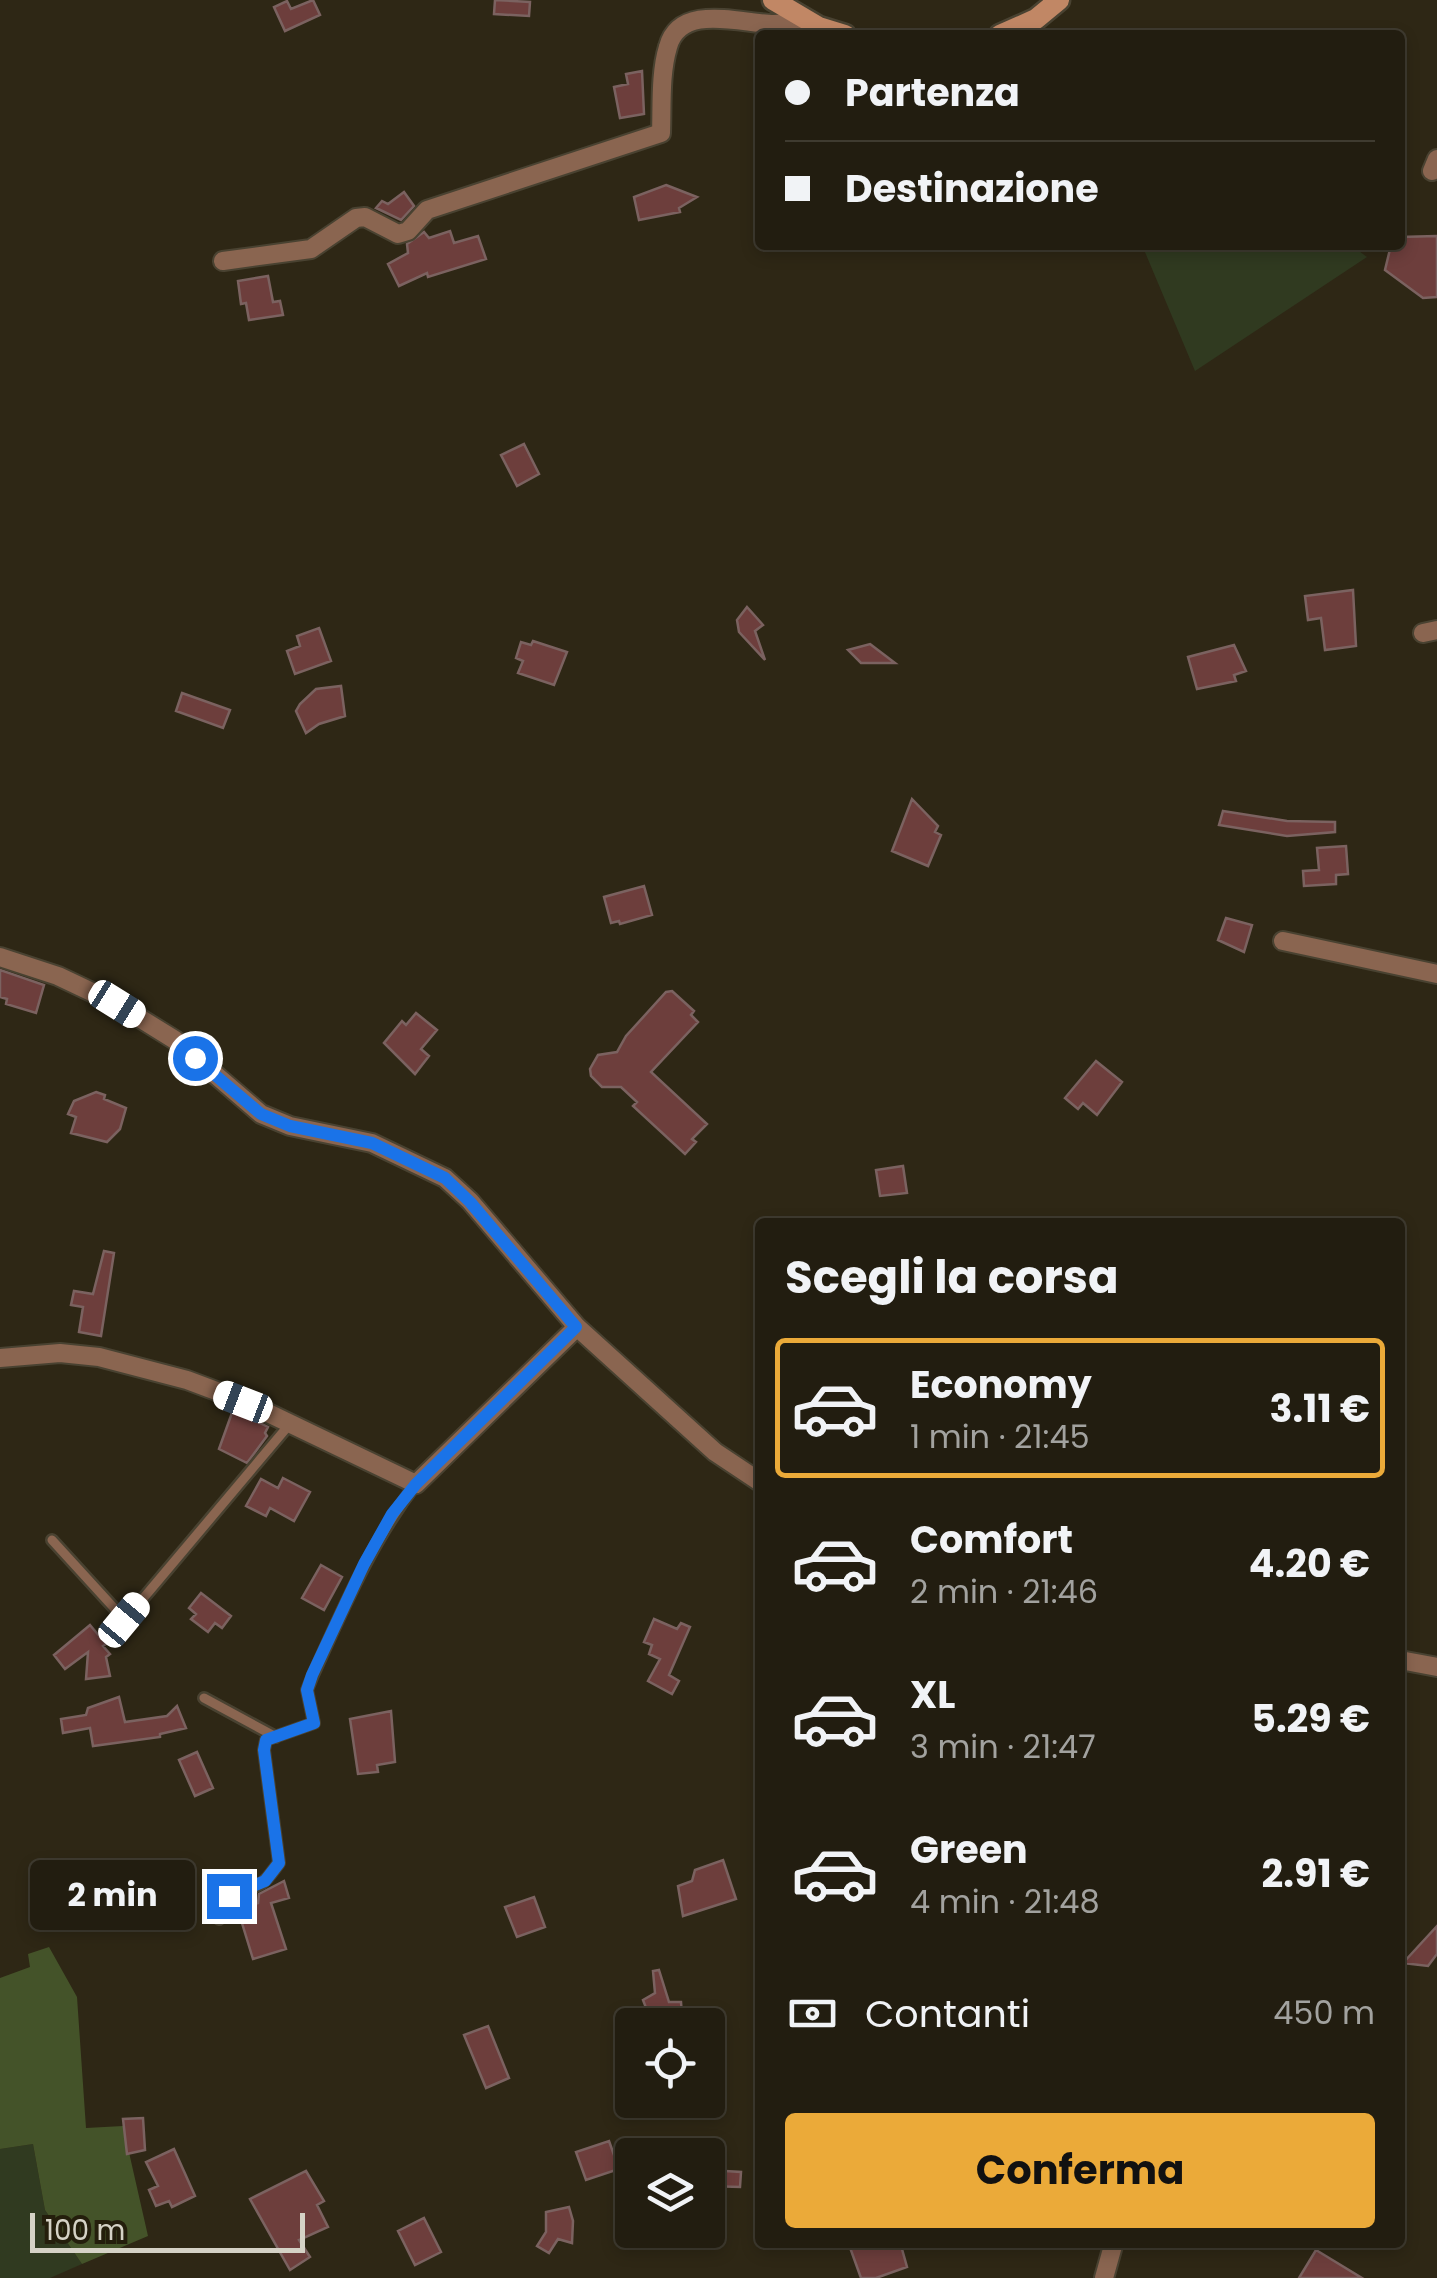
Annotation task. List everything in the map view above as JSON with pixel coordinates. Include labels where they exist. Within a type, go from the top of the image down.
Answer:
[{"type":"main road","points":[[773,0],[832,30]]},
{"type":"main road","points":[[1011,30],[1036,19],[1059,0]]},
{"type":"street","points":[[223,261],[311,249],[356,218],[364,217],[398,234],[408,231],[426,210],[661,134],[665,59],[669,41],[681,26],[716,18],[775,24],[805,19]]},
{"type":"street","points":[[1283,942],[1437,974]]},
{"type":"street","points":[[0,957],[58,976],[117,1004],[175,1040],[261,1114],[290,1126],[372,1143],[445,1178],[576,1327],[715,1452],[755,1479]]},
{"type":"street","points":[[0,1358],[60,1353],[99,1358],[187,1380],[243,1402],[416,1484],[576,1327]]},
{"type":"street","points":[[1405,1661],[1437,1666]]},
{"type":"street","points":[[1104,2278],[1112,2248]]},
{"type":"lane","points":[[52,1540],[124,1620],[289,1425]]},
{"type":"lane","points":[[219,1919],[220,1908],[229,1896],[265,1881],[279,1863],[264,1750],[266,1740],[314,1723],[307,1690],[312,1675],[364,1564],[392,1514],[416,1484]]},
{"type":"lane","points":[[204,1698],[276,1736]]},
{"type":"green space","points":[[1144,250],[1358,250],[1367,257],[1195,371]]},
{"type":"green space","points":[[49,1947],[77,1997],[86,2128],[123,2126],[148,2236],[82,2264],[45,2210],[33,2144],[0,2149],[0,1978],[30,1967],[28,1954]]},
{"type":"green space","points":[[33,2144],[45,2210],[82,2264],[50,2278],[0,2278],[0,2149]]},
{"type":"building","points":[[313,0],[320,15],[285,31],[274,7],[287,1],[291,9]]},
{"type":"building","points":[[495,0],[530,2],[529,16],[494,14]]},
{"type":"building","points":[[642,71],[644,114],[620,118],[614,87],[628,84],[626,74]]},
{"type":"building","points":[[666,185],[697,197],[679,208],[680,212],[639,220],[634,197]]},
{"type":"building","points":[[404,192],[414,206],[401,220],[376,208],[382,201],[388,204]]},
{"type":"building","points":[[450,231],[454,243],[478,236],[486,259],[428,277],[427,273],[399,286],[388,264],[408,253],[407,244],[424,232],[429,238]]},
{"type":"building","points":[[1437,236],[1437,297],[1423,298],[1385,270],[1390,250],[1405,250],[1405,237]]},
{"type":"building","points":[[268,276],[273,302],[280,301],[283,315],[249,320],[246,303],[241,304],[238,281]]},
{"type":"building","points":[[524,444],[539,474],[517,486],[501,455]]},
{"type":"building","points":[[1353,590],[1356,646],[1325,650],[1321,618],[1308,620],[1305,596]]},
{"type":"building","points":[[747,607],[763,625],[755,631],[765,660],[739,632],[737,620]]},
{"type":"building","points":[[319,628],[331,661],[295,674],[287,651],[300,646],[297,636]]},
{"type":"building","points":[[533,641],[567,652],[554,685],[518,673],[523,661],[516,658],[521,642],[531,645]]},
{"type":"building","points":[[870,644],[895,663],[861,663],[848,650]]},
{"type":"building","points":[[1234,645],[1246,671],[1234,675],[1236,681],[1197,689],[1188,657]]},
{"type":"building","points":[[341,686],[345,716],[319,724],[306,733],[296,711],[300,704],[316,689]]},
{"type":"building","points":[[182,693],[230,710],[223,728],[176,711]]},
{"type":"building","points":[[912,799],[938,826],[935,832],[941,835],[928,866],[892,851]]},
{"type":"building","points":[[1223,811],[1287,821],[1335,822],[1335,832],[1287,836],[1219,825]]},
{"type":"building","points":[[1346,846],[1348,874],[1336,875],[1336,884],[1304,886],[1303,871],[1319,870],[1317,848]]},
{"type":"building","points":[[644,886],[652,915],[611,923],[604,897]]},
{"type":"building","points":[[1226,918],[1252,925],[1244,952],[1218,940]]},
{"type":"building","points":[[0,970],[44,985],[36,1013],[6,1004],[7,999],[0,997]]},
{"type":"building","points":[[672,991],[694,1011],[691,1015],[698,1022],[651,1072],[707,1124],[692,1139],[696,1142],[685,1154],[633,1106],[637,1102],[621,1087],[602,1087],[591,1076],[590,1069],[598,1055],[617,1052],[626,1036],[666,992]]},
{"type":"building","points":[[416,1013],[437,1030],[421,1049],[429,1056],[415,1074],[384,1043],[402,1021],[406,1025]]},
{"type":"building","points":[[1096,1061],[1122,1082],[1097,1115],[1083,1103],[1078,1109],[1065,1098]]},
{"type":"building","points":[[96,1092],[126,1108],[120,1129],[107,1142],[71,1133],[76,1117],[68,1114],[74,1101]]},
{"type":"building","points":[[903,1166],[907,1193],[880,1196],[876,1170]]},
{"type":"building","points":[[104,1251],[114,1253],[101,1336],[79,1332],[83,1307],[71,1305],[74,1291],[93,1294]]},
{"type":"building","points":[[233,1410],[268,1427],[267,1436],[247,1463],[219,1449]]},
{"type":"building","points":[[283,1478],[310,1492],[294,1521],[270,1508],[266,1516],[246,1506],[261,1479],[278,1488]]},
{"type":"building","points":[[321,1565],[342,1577],[324,1610],[302,1598]]},
{"type":"building","points":[[201,1593],[231,1616],[222,1628],[215,1623],[208,1632],[191,1619],[196,1614],[189,1608]]},
{"type":"building","points":[[654,1619],[677,1629],[681,1623],[690,1627],[669,1675],[679,1681],[672,1694],[648,1681],[660,1659],[649,1654],[652,1645],[644,1642]]},
{"type":"building","points":[[90,1625],[110,1654],[106,1657],[110,1676],[86,1679],[88,1652],[65,1669],[54,1655]]},
{"type":"building","points":[[119,1697],[125,1722],[167,1716],[177,1706],[186,1728],[160,1737],[93,1746],[90,1728],[63,1733],[61,1719],[86,1715],[88,1708]]},
{"type":"building","points":[[391,1711],[395,1762],[377,1765],[378,1772],[358,1774],[350,1719]]},
{"type":"building","points":[[197,1752],[213,1788],[195,1796],[179,1760]]},
{"type":"building","points":[[723,1860],[736,1899],[683,1916],[678,1886],[692,1881],[695,1870]]},
{"type":"building","points":[[284,1881],[289,1898],[271,1903],[286,1949],[253,1959],[238,1910],[258,1903],[259,1894]]},
{"type":"building","points":[[534,1897],[545,1927],[517,1937],[505,1907]]},
{"type":"building","points":[[1437,1926],[1437,1954],[1428,1966],[1405,1961]]},
{"type":"building","points":[[659,1970],[669,2002],[681,2002],[681,2008],[646,2008],[643,2000],[655,1993],[653,1971]]},
{"type":"building","points":[[488,2026],[509,2078],[486,2088],[464,2035]]},
{"type":"building","points":[[143,2118],[145,2150],[127,2154],[123,2119]]},
{"type":"building","points":[[609,2141],[615,2170],[586,2180],[576,2152]]},
{"type":"building","points":[[174,2149],[195,2196],[172,2207],[169,2201],[156,2206],[149,2190],[158,2186],[146,2162]]},
{"type":"building","points":[[306,2171],[324,2201],[317,2205],[328,2227],[299,2240],[310,2257],[290,2270],[250,2199]]},
{"type":"building","points":[[725,2171],[741,2172],[740,2187],[725,2187]]},
{"type":"building","points":[[569,2207],[572,2243],[558,2239],[549,2253],[537,2246],[546,2232],[546,2212]]},
{"type":"building","points":[[424,2218],[441,2252],[415,2265],[398,2231]]},
{"type":"building","points":[[850,2248],[902,2248],[907,2267],[876,2278],[861,2278]]},
{"type":"building","points":[[1316,2250],[1362,2278],[1299,2278]]},
{"type":"route","points":[[195,1058],[261,1114],[290,1126],[372,1143],[445,1178],[576,1327],[416,1484],[392,1514],[312,1675],[307,1690],[314,1723],[266,1740],[264,1750],[279,1863],[265,1881],[229,1896]]}]
